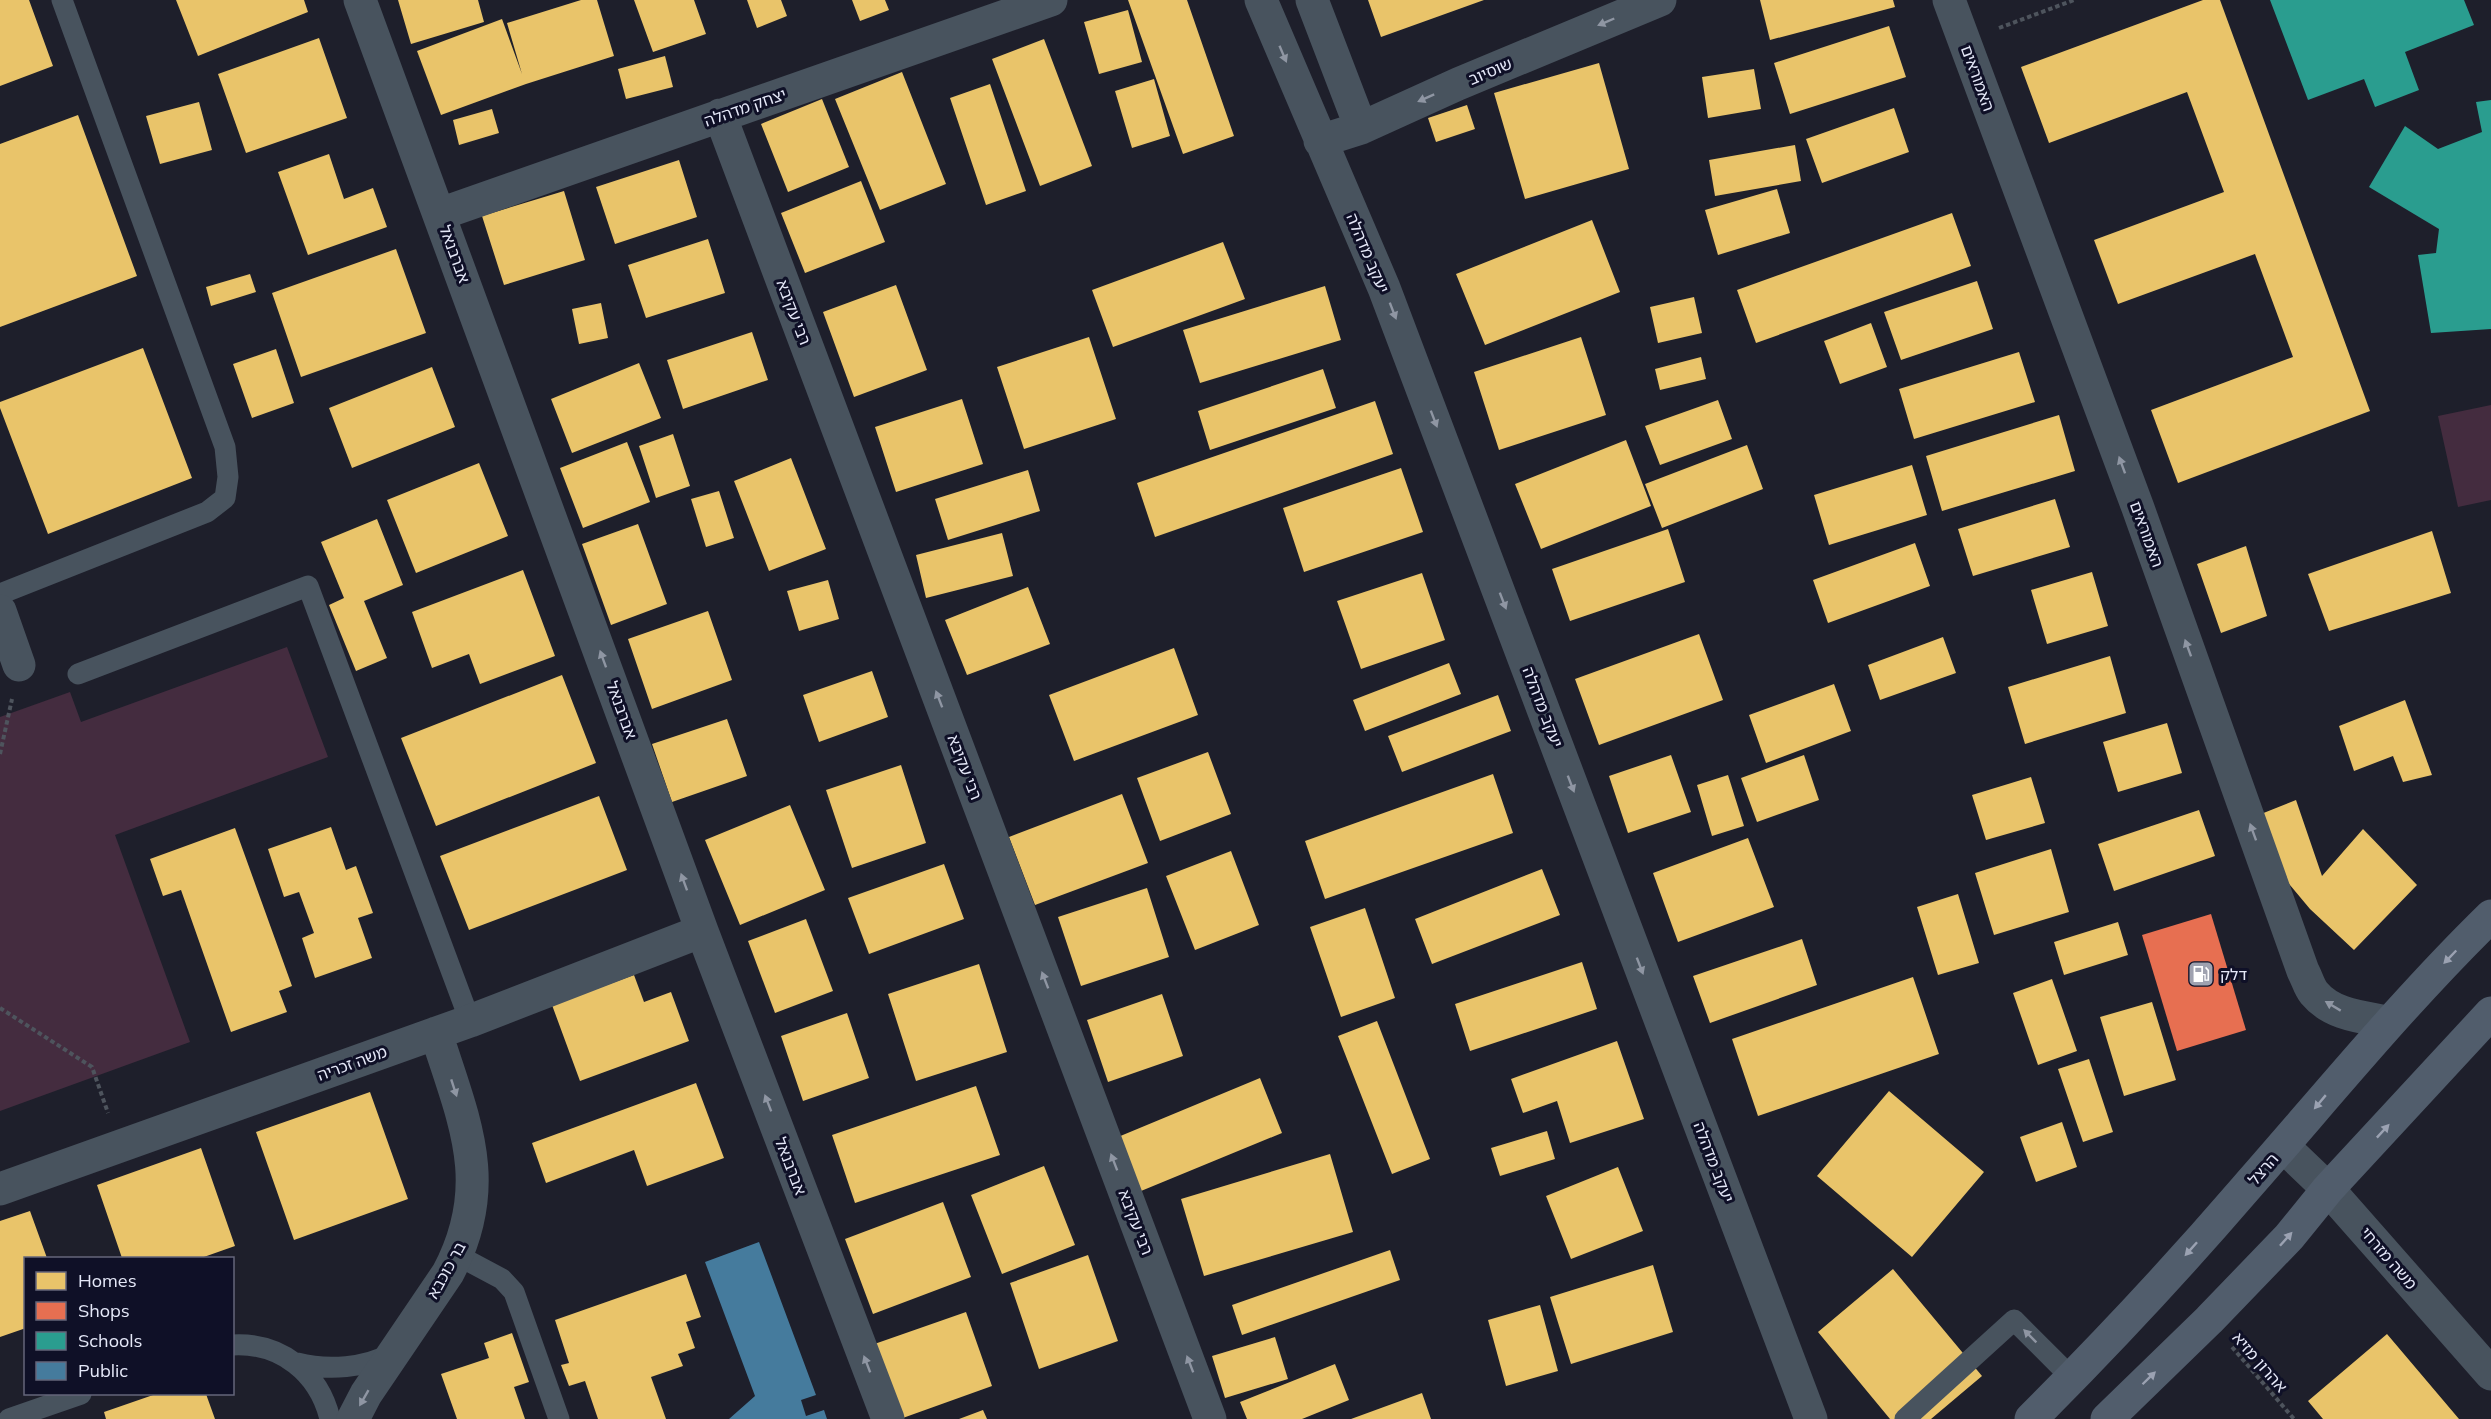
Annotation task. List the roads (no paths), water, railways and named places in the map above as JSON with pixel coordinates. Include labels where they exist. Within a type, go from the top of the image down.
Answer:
[{"type":"main road","name":"הרצל","points":[[2031,1419],[2153,1291],[2283,1146],[2388,1022],[2491,916]]},
{"type":"main road","points":[[2108,1419],[2209,1320],[2289,1237],[2328,1189],[2491,1013]]},
{"type":"street","name":"אברבנאל","points":[[360,0],[702,930],[888,1419]]},
{"type":"street","name":"יצחק מדהלה","points":[[440,214],[1051,0]]},
{"type":"street","name":"יעקב מדהלה","points":[[1260,0],[1384,288],[1811,1419]]},
{"type":"street","points":[[1312,0],[1361,128]]},
{"type":"street","name":"שוסיוב","points":[[1320,141],[1361,128],[1458,84],[1660,0]]},
{"type":"street","name":"האמוראים","points":[[1949,0],[2138,508],[2303,971],[2314,992],[2330,1006],[2345,1013],[2388,1022]]},
{"type":"street","name":"רבי עקיבא","points":[[720,116],[1210,1419]]},
{"type":"street","points":[[0,611],[19,665]]},
{"type":"street","name":"משה זכריה","points":[[0,1189],[470,1021],[702,930]]},
{"type":"street","name":"בר כוכבא","points":[[353,1419],[439,1287],[457,1255],[471,1211],[472,1160],[466,1126],[436,1033]]},
{"type":"street","name":"משה מזרחי","points":[[2283,1146],[2328,1189],[2491,1374]]},
{"type":"lane","points":[[0,594],[207,512],[225,498],[228,477],[225,447],[62,0]]},
{"type":"lane","points":[[78,674],[308,586],[470,1021]]},
{"type":"lane","points":[[457,1255],[502,1279],[514,1292],[559,1419]]},
{"type":"lane","points":[[1905,1419],[2014,1320],[2072,1377]]},
{"type":"lane","points":[[234,1345],[269,1350],[297,1364],[316,1367],[344,1366],[373,1361],[394,1353]]},
{"type":"lane","points":[[297,1364],[318,1387],[330,1419]]},
{"type":"lane","points":[[9,1419],[78,1395]]},
{"type":"place","name":"דלק","points":[[2201,974]]}]
